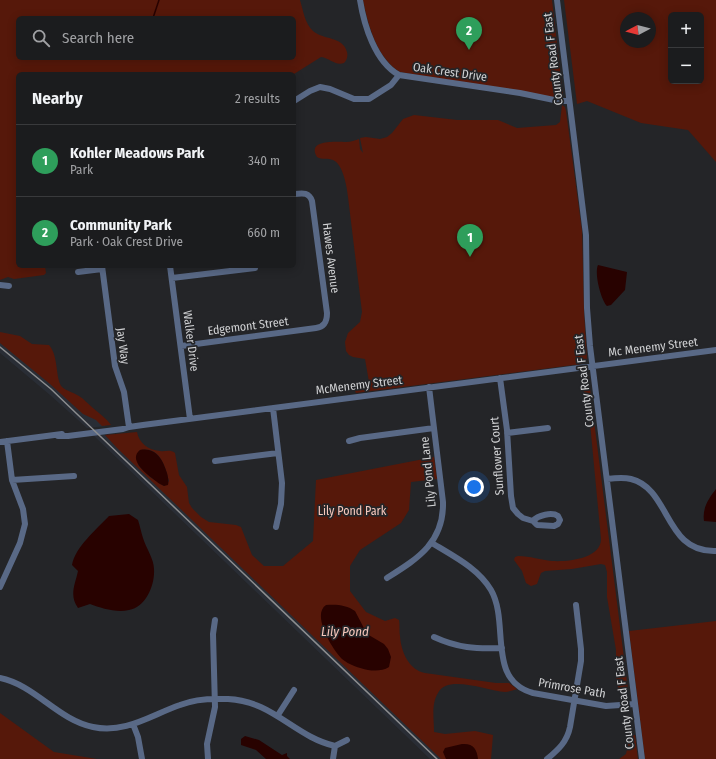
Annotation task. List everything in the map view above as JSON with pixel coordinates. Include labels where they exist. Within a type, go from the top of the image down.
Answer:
[{"type":"street","points":[[360,0],[364,21],[372,42],[388,66],[399,75]]},
{"type":"street","name":"County Road F East","points":[[556,0],[586,235],[587,308],[593,366],[642,759]]},
{"type":"street","name":"Oak Crest Drive","points":[[296,100],[320,87],[330,89],[352,99],[369,99],[390,85],[399,75],[505,91],[559,101],[569,101]]},
{"type":"street","name":"Hawes Avenue","points":[[296,194],[302,193],[308,195],[312,201],[327,313],[325,322],[318,328]]},
{"type":"street","points":[[78,272],[102,268]]},
{"type":"street","name":"Jay Way","points":[[102,268],[115,369],[124,391],[129,427]]},
{"type":"street","name":"Walker Drive","points":[[170,268],[190,419]]},
{"type":"street","points":[[172,278],[255,268]]},
{"type":"street","points":[[0,285],[9,286]]},
{"type":"street","name":"Edgemont Street","points":[[181,346],[318,328]]},
{"type":"street","name":"Mc Menemy Street","points":[[593,366],[716,350]]},
{"type":"street","name":"McMenemy Street","points":[[7,441],[58,436],[68,432],[108,427],[129,427],[593,366]]},
{"type":"street","name":"Sunflower Court","points":[[500,378],[507,433],[513,506],[521,517],[532,521]]},
{"type":"street","name":"Lily Pond Lane","points":[[386,578],[418,557],[432,543],[440,527],[443,506],[429,387]]},
{"type":"street","points":[[273,408],[282,489],[276,527]]},
{"type":"street","points":[[350,441],[360,438],[434,428]]},
{"type":"street","points":[[507,433],[548,428]]},
{"type":"street","points":[[0,442],[7,441],[12,480],[25,516],[24,531],[20,544],[0,587]]},
{"type":"street","points":[[215,461],[278,453]]},
{"type":"street","points":[[12,480],[74,476]]},
{"type":"street","points":[[607,479],[624,478],[636,480],[642,483],[651,491],[677,532],[686,542],[702,550],[716,551]]},
{"type":"street","name":"Primrose Path","points":[[432,543],[474,570],[489,586],[498,610],[502,660],[505,670],[512,680],[520,687],[533,693],[574,701],[610,706],[635,704]]},
{"type":"street","points":[[547,759],[560,748],[566,739],[569,730],[582,655],[576,605]]},
{"type":"street","points":[[208,759],[207,744],[214,714],[215,699],[213,634],[215,620]]},
{"type":"street","points":[[434,637],[449,644],[462,647],[477,649],[502,648]]},
{"type":"street","points":[[0,678],[17,684],[68,716],[84,724],[108,729],[133,724],[181,704],[203,699],[228,699],[248,702],[267,709],[318,741],[335,746],[347,740]]},
{"type":"street","points":[[278,715],[294,690]]},
{"type":"street","points":[[133,724],[138,737],[142,759]]},
{"type":"street","points":[[333,759],[335,746]]},
{"type":"shaded area","points":[[0,342],[93,413],[106,426],[87,428],[0,353]]},
{"type":"shaded area","points":[[104,434],[443,759],[430,759],[93,435]]},
{"type":"green space","points":[[0,0],[300,0],[306,21],[310,28],[317,34],[337,41],[345,47],[347,59],[344,63],[335,63],[321,57],[296,73],[16,72],[16,268],[45,268],[46,273],[44,275],[14,279],[8,277],[0,280]]},
{"type":"green space","points":[[363,0],[552,0],[563,96],[560,99],[400,72],[392,66],[380,50],[371,30]]},
{"type":"green space","points":[[564,0],[716,0],[716,162],[688,130],[641,123],[587,101],[577,104]]},
{"type":"green space","points":[[562,105],[565,107],[566,111],[582,231],[587,360],[581,364],[356,393],[354,389],[366,387],[369,382],[365,359],[353,357],[346,351],[345,342],[348,333],[360,322],[362,312],[347,188],[342,171],[336,162],[317,157],[315,151],[316,147],[319,144],[324,143],[348,142],[359,139],[360,149],[363,153],[360,138],[366,137],[380,139],[387,137],[403,119],[414,115],[457,120],[498,120],[517,128],[556,125],[560,122]]},
{"type":"green space","points":[[0,332],[20,336],[32,344],[49,345],[56,361],[58,379],[62,387],[83,399],[111,425],[102,426],[96,420],[83,414],[50,384],[0,343]]},
{"type":"green space","points":[[582,373],[588,373],[628,690],[619,689],[616,683],[616,650],[607,597],[607,572],[605,565],[601,564],[572,569],[545,571],[541,573],[537,584],[531,586],[526,583],[522,571],[514,560],[515,557],[518,556],[552,561],[574,560],[589,555],[600,546],[601,539],[590,423],[583,388]]},
{"type":"green space","name":"Lily Pond Park","points":[[137,432],[142,443],[148,447],[175,453],[179,475],[187,487],[189,503],[192,508],[201,517],[209,522],[236,525],[241,527],[252,555],[264,566],[283,566],[313,541],[316,480],[434,457],[437,479],[411,482],[409,510],[401,523],[360,550],[350,566],[350,591],[366,612],[385,621],[395,618],[399,620],[401,642],[404,654],[410,664],[419,671],[496,683],[509,683],[517,689],[505,692],[468,685],[450,685],[443,687],[438,693],[434,702],[434,732],[445,734],[475,731],[493,735],[491,759],[441,759],[105,435]],"holes":[[[147,450],[157,454],[166,469],[169,481],[164,486],[150,477],[138,465],[139,451]]]},
{"type":"green space","points":[[716,621],[716,759],[645,759],[629,631]]},
{"type":"green space","points":[[0,713],[54,752],[97,759],[0,759]]},
{"type":"green space","points":[[635,735],[638,759],[619,759],[626,754],[630,736]]},
{"type":"water","points":[[598,265],[627,272],[625,290],[611,305],[607,306],[600,292],[597,274]]},
{"type":"water","points":[[140,450],[150,450],[161,459],[167,473],[168,485],[164,486],[160,484],[146,474],[138,464],[136,459]]},
{"type":"water","points":[[716,489],[716,522],[704,521],[705,508]]},
{"type":"water","points":[[129,514],[138,520],[143,538],[154,565],[153,582],[145,600],[135,608],[124,611],[90,604],[78,608],[73,594],[78,571],[72,565],[77,552],[109,516]]},
{"type":"water","name":"Lily Pond","points":[[326,605],[341,605],[355,611],[367,634],[384,644],[388,649],[391,657],[389,667],[373,671],[354,666],[342,659],[329,641],[322,624],[322,610]]},
{"type":"water","points":[[245,736],[259,740],[282,755],[287,753],[287,756],[290,759],[266,759],[256,750],[241,745],[241,739]]},
{"type":"water","points":[[462,744],[474,747],[477,752],[478,759],[446,759],[443,752],[445,748]]},
{"type":"waterway","points":[[154,16],[159,0]]},
{"type":"railway","points":[[0,347],[51,389],[437,759]]},
{"type":"place","name":"Community Park","points":[[469,50]]},
{"type":"place","name":"Kohler Meadows Park","points":[[470,257]]}]
